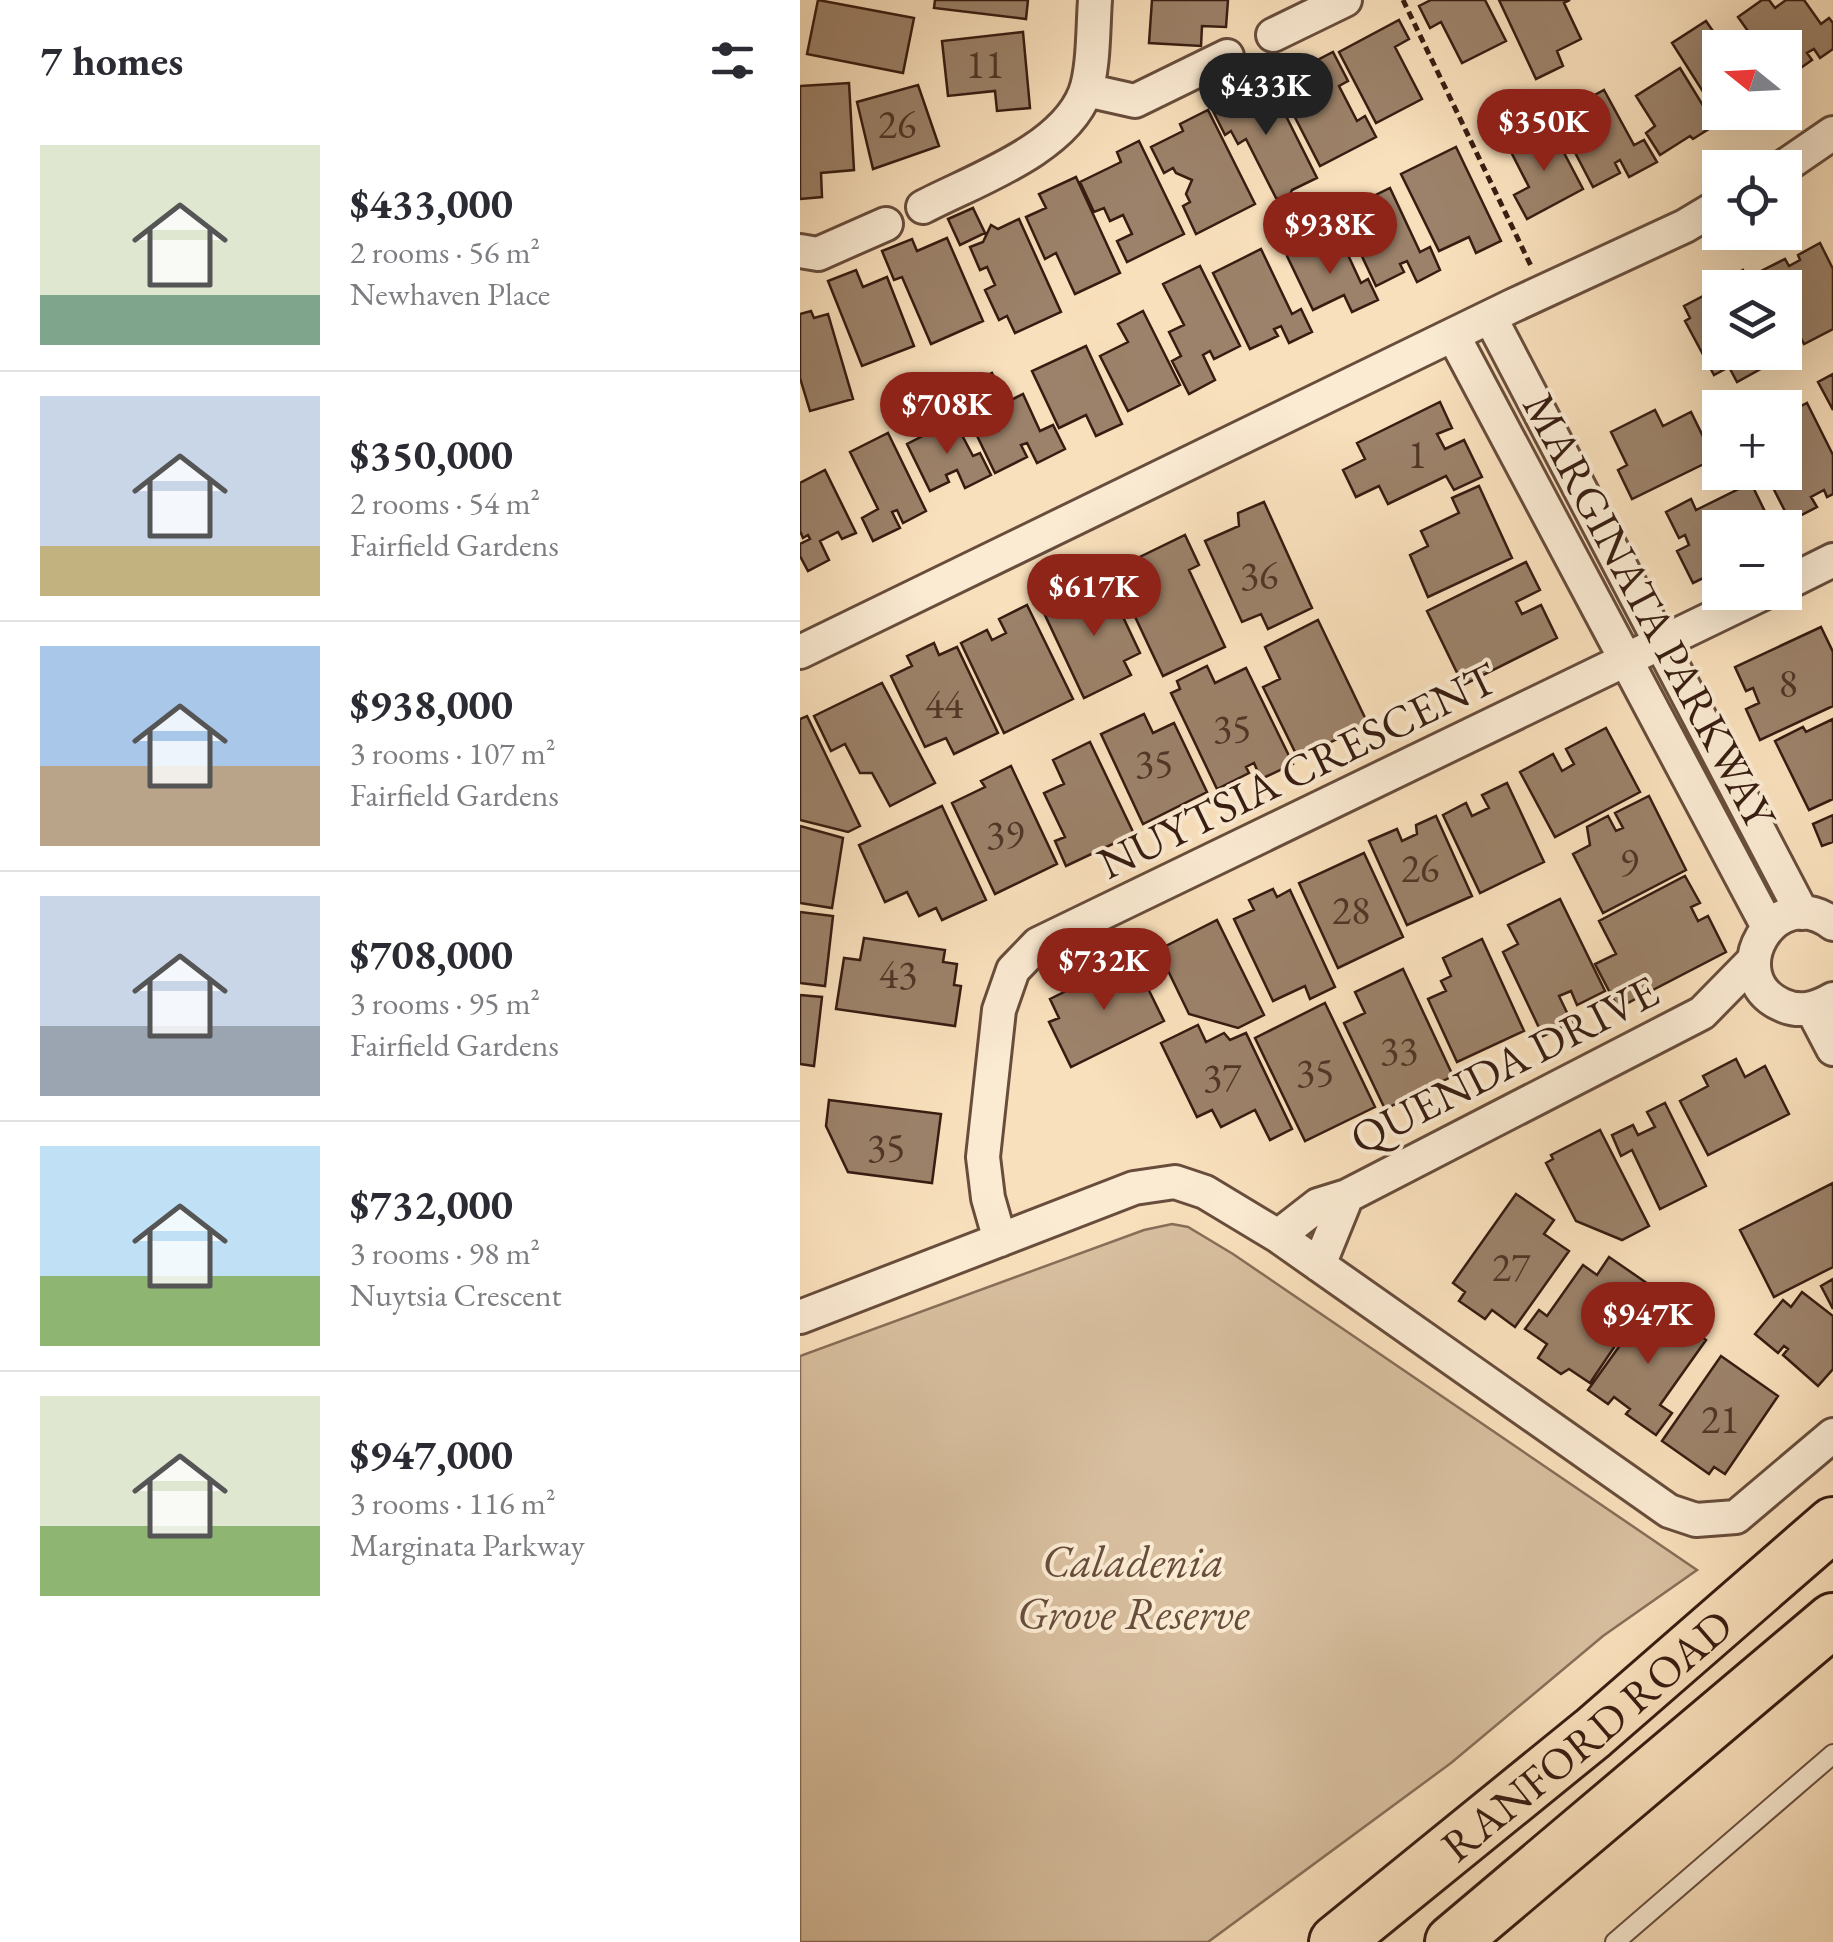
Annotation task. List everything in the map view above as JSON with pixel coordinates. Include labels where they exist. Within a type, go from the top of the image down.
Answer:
[{"type":"main road","name":"RANFORD ROAD","points":[[1336,1942],[1592,1734],[1833,1524]]},
{"type":"main road","name":"RANFORD ROAD","points":[[1452,1942],[1833,1620]]},
{"type":"street","points":[[924,207],[1044,144],[1070,120],[1086,90],[1095,0]]},
{"type":"street","points":[[1273,35],[1345,0]]},
{"type":"street","points":[[1086,90],[1135,101],[1228,56]]},
{"type":"street","points":[[1802,155],[1833,134]]},
{"type":"street","points":[[800,652],[1702,216]]},
{"type":"street","points":[[800,252],[818,254],[886,224]]},
{"type":"street","name":"MARGINATA PARKWAY","points":[[1490,317],[1802,913]]},
{"type":"street","name":"MARGINATA PARKWAY","points":[[1453,335],[1768,927]]},
{"type":"street","points":[[1802,576],[1833,560]]},
{"type":"street","name":"NUYTSIA CRESCENT","points":[[1000,1240],[988,1198],[983,1157],[998,1010],[1013,970],[1038,944],[1730,610]]},
{"type":"street","points":[[1833,924],[1814,914],[1778,919],[1768,927],[1754,960],[1763,990],[1774,1001],[1799,1010],[1823,1004],[1833,1049]]},
{"type":"street","name":"QUENDA DRIVE","points":[[1278,1236],[1318,1205],[1347,1196],[1702,1012],[1754,960]]},
{"type":"street","name":"QUENDA DRIVE","points":[[1702,1012],[1774,1001]]},
{"type":"street","points":[[800,1317],[1134,1188],[1174,1182],[1205,1192],[1278,1236],[1669,1511],[1696,1520],[1736,1517],[1833,1434]]},
{"type":"street","name":"QUENDA DRIVE","points":[[1320,1264],[1347,1196]]},
{"type":"lane","points":[[1615,1942],[1833,1754]]},
{"type":"path","points":[[1403,0],[1543,291]]},
{"type":"green space","name":"Caladenia Grove Reserve","points":[[1172,1224],[1188,1227],[1233,1254],[1697,1570],[1603,1636],[1451,1763],[1208,1942],[800,1942],[800,1356],[1144,1230]]},
{"type":"building","points":[[818,0],[914,18],[903,73],[807,54]]},
{"type":"building","points":[[935,0],[1028,0],[1026,19],[934,8]]},
{"type":"building","points":[[1152,0],[1228,0],[1226,27],[1202,26],[1201,46],[1149,43]]},
{"type":"building","points":[[1431,0],[1485,0],[1506,41],[1462,63],[1441,22],[1430,28],[1419,6]]},
{"type":"building","points":[[1499,0],[1570,0],[1564,3],[1581,39],[1557,51],[1563,66],[1536,79]]},
{"type":"building","points":[[1762,0],[1769,0],[1775,8],[1786,0],[1804,0],[1821,24],[1829,18],[1833,23],[1833,49],[1820,58],[1814,49],[1807,53],[1812,60],[1802,67],[1802,30],[1747,30],[1738,17]]},
{"type":"building","points":[[1399,20],[1409,39],[1395,47],[1422,99],[1376,123],[1339,52]]},
{"type":"building","points":[[1706,21],[1712,30],[1702,30],[1702,90],[1672,43]]},
{"type":"building","points":[[1023,32],[1030,108],[997,111],[995,91],[948,96],[942,41]]},
{"type":"building","points":[[1333,52],[1348,81],[1339,86],[1357,121],[1365,116],[1376,137],[1320,166],[1284,96],[1312,82],[1304,67]]},
{"type":"building","points":[[1680,68],[1702,104],[1702,130],[1707,130],[1660,155],[1646,133],[1655,126],[1636,96]]},
{"type":"building","points":[[849,83],[854,170],[821,173],[822,197],[800,199],[800,86]]},
{"type":"building","points":[[918,85],[939,146],[873,169],[857,102]]},
{"type":"building","points":[[1271,86],[1317,178],[1292,190],[1283,200],[1276,198],[1246,139],[1238,144],[1231,131],[1225,135],[1209,103],[1241,87],[1247,99]]},
{"type":"building","points":[[1604,90],[1634,145],[1644,140],[1657,162],[1629,177],[1620,160],[1615,163],[1620,173],[1593,187],[1556,116]]},
{"type":"building","points":[[1208,110],[1255,204],[1196,234],[1183,206],[1190,202],[1186,194],[1192,180],[1173,168],[1164,173],[1151,147],[1183,131],[1180,124]]},
{"type":"building","points":[[1551,128],[1583,189],[1527,219],[1514,195],[1529,187],[1510,150]]},
{"type":"building","points":[[1139,141],[1184,234],[1127,262],[1117,241],[1132,234],[1123,215],[1110,221],[1104,208],[1094,212],[1080,182],[1121,162],[1117,152]]},
{"type":"building","points":[[1456,147],[1501,241],[1476,253],[1469,237],[1439,251],[1401,174]]},
{"type":"building","points":[[1076,177],[1120,273],[1075,294],[1056,253],[1045,259],[1026,217],[1046,208],[1039,194]]},
{"type":"building","points":[[1390,188],[1420,252],[1430,247],[1440,270],[1417,282],[1407,261],[1400,264],[1404,272],[1376,286],[1341,212]]},
{"type":"building","points":[[973,208],[985,233],[960,245],[948,219]]},
{"type":"building","points":[[1019,219],[1061,312],[1015,333],[1007,316],[999,320],[985,290],[995,285],[987,267],[980,270],[970,247],[983,242],[991,225],[998,229]]},
{"type":"building","points":[[947,238],[983,321],[931,344],[902,277],[894,280],[882,251],[912,239],[917,251]]},
{"type":"building","points":[[1315,242],[1320,252],[1342,242],[1361,283],[1368,279],[1378,300],[1352,312],[1344,295],[1313,310],[1287,256]]},
{"type":"building","points":[[1820,243],[1833,269],[1833,329],[1804,344],[1802,270],[1763,270],[1785,259],[1789,266],[1800,260],[1798,255]]},
{"type":"building","points":[[1261,249],[1292,314],[1301,309],[1312,332],[1289,343],[1281,326],[1274,329],[1278,336],[1250,349],[1213,273]]},
{"type":"building","points":[[1200,266],[1240,346],[1214,359],[1210,351],[1203,355],[1215,380],[1189,394],[1172,361],[1181,356],[1169,332],[1184,325],[1163,284]]},
{"type":"building","points":[[856,270],[863,287],[887,277],[914,346],[862,366],[828,281]]},
{"type":"building","points":[[1702,297],[1702,353],[1685,321],[1690,318],[1684,306]]},
{"type":"building","points":[[811,311],[814,318],[828,314],[853,399],[810,411],[800,378],[800,314]]},
{"type":"building","points":[[1143,311],[1180,385],[1128,411],[1100,356],[1128,342],[1118,324]]},
{"type":"building","points":[[1086,346],[1122,424],[1096,436],[1086,415],[1059,428],[1032,371]]},
{"type":"building","points":[[1731,370],[1759,370],[1737,382]]},
{"type":"building","points":[[992,373],[1007,402],[1023,394],[1040,431],[1053,425],[1065,449],[1037,463],[1027,443],[1021,445],[1027,457],[995,473],[955,390]]},
{"type":"building","points":[[1833,374],[1833,410],[1818,382]]},
{"type":"building","points":[[1440,402],[1452,428],[1437,434],[1445,449],[1464,440],[1482,477],[1454,490],[1446,476],[1388,504],[1379,486],[1356,497],[1343,470],[1365,459],[1357,443]]},
{"type":"building","points":[[1807,403],[1833,455],[1833,494],[1827,497],[1824,490],[1811,497],[1817,507],[1802,515],[1802,510],[1784,510],[1774,490],[1802,490],[1802,406]]},
{"type":"building","points":[[1655,410],[1663,426],[1691,412],[1702,434],[1702,465],[1632,499],[1618,470],[1627,465],[1611,432]]},
{"type":"building","points":[[954,420],[973,456],[980,453],[991,475],[965,488],[957,470],[946,475],[949,482],[930,491],[907,444]]},
{"type":"building","points":[[888,433],[926,511],[903,523],[897,510],[892,512],[900,528],[873,541],[862,518],[878,509],[850,452]]},
{"type":"building","points":[[825,470],[856,533],[842,539],[838,532],[820,541],[829,560],[808,571],[800,556],[800,544],[810,539],[808,535],[803,538],[800,531],[800,483]]},
{"type":"building","points":[[1479,486],[1512,558],[1428,597],[1410,555],[1428,546],[1421,531],[1459,513],[1452,498]]},
{"type":"building","points":[[1737,490],[1754,490],[1764,510],[1702,510],[1702,579],[1693,583],[1677,551],[1689,545],[1685,535],[1679,538],[1666,512],[1691,499],[1696,510]]},
{"type":"building","points":[[1264,502],[1312,608],[1268,629],[1261,614],[1242,622],[1205,541],[1239,526],[1238,513]]},
{"type":"building","points":[[1185,535],[1199,565],[1189,570],[1225,647],[1163,676],[1113,570]]},
{"type":"building","points":[[1526,562],[1540,590],[1516,602],[1522,614],[1541,605],[1557,638],[1463,685],[1427,611]]},
{"type":"building","points":[[1107,583],[1140,653],[1124,661],[1131,675],[1084,698],[1044,613]]},
{"type":"building","points":[[1027,605],[1073,699],[1004,733],[961,643],[987,630],[992,640],[1006,633],[999,619]]},
{"type":"building","points":[[1318,620],[1368,724],[1298,758],[1263,687],[1280,679],[1265,647]]},
{"type":"building","points":[[1821,627],[1833,652],[1833,706],[1760,740],[1746,709],[1759,703],[1753,688],[1746,691],[1735,667]]},
{"type":"building","points":[[934,643],[939,655],[957,647],[998,733],[954,754],[946,738],[925,747],[891,676],[912,666],[907,656]]},
{"type":"building","points":[[1207,666],[1215,683],[1246,668],[1293,764],[1261,779],[1254,763],[1246,767],[1249,773],[1217,789],[1171,693],[1180,689],[1177,681]]},
{"type":"building","points":[[882,683],[935,783],[890,806],[872,773],[860,773],[845,744],[831,751],[814,716]]},
{"type":"building","points":[[1144,714],[1153,733],[1174,723],[1207,792],[1143,824],[1101,734]]},
{"type":"building","points":[[807,716],[860,826],[848,832],[800,820],[800,719]]},
{"type":"building","points":[[1833,719],[1833,799],[1809,810],[1775,741],[1803,727],[1806,732]]},
{"type":"building","points":[[1606,728],[1640,792],[1555,837],[1520,772],[1553,754],[1562,771],[1574,764],[1566,749]]},
{"type":"building","points":[[1090,742],[1134,834],[1066,866],[1055,841],[1065,837],[1044,793],[1064,784],[1053,760]]},
{"type":"building","points":[[1011,766],[1057,864],[995,894],[952,803],[985,787],[981,781]]},
{"type":"building","points":[[1507,783],[1544,862],[1480,893],[1443,815],[1466,803],[1472,816],[1489,808],[1482,795]]},
{"type":"building","points":[[1649,796],[1686,870],[1603,913],[1573,854],[1590,845],[1587,827],[1608,816],[1616,831],[1623,828],[1615,813]]},
{"type":"building","points":[[942,806],[986,900],[942,920],[936,908],[919,916],[907,892],[885,902],[859,845]]},
{"type":"building","points":[[1833,815],[1833,842],[1822,846],[1813,824]]},
{"type":"building","points":[[1436,816],[1472,896],[1407,925],[1369,841],[1397,829],[1402,841],[1417,834],[1416,825]]},
{"type":"building","points":[[800,826],[843,838],[832,908],[800,903]]},
{"type":"building","points":[[1364,853],[1403,937],[1338,968],[1299,883]]},
{"type":"building","points":[[1685,876],[1700,903],[1691,907],[1698,921],[1708,916],[1726,952],[1618,1008],[1595,964],[1616,954],[1599,921]]},
{"type":"building","points":[[1273,889],[1277,897],[1290,890],[1335,987],[1310,999],[1305,986],[1273,1001],[1234,919],[1254,910],[1249,900]]},
{"type":"building","points":[[1560,899],[1605,991],[1577,1005],[1571,991],[1559,996],[1572,1023],[1543,1036],[1503,952],[1518,944],[1508,925]]},
{"type":"building","points":[[800,912],[833,916],[825,986],[800,983]]},
{"type":"building","points":[[1217,920],[1264,1015],[1238,1028],[1189,1014],[1158,950]]},
{"type":"building","points":[[864,938],[945,950],[943,962],[957,964],[954,985],[961,986],[955,1026],[836,1009],[844,958],[860,960]]},
{"type":"building","points":[[1482,939],[1524,1031],[1457,1062],[1428,999],[1446,991],[1441,981],[1451,976],[1443,958]]},
{"type":"building","points":[[1133,958],[1164,1021],[1071,1067],[1049,1022],[1059,1018],[1050,999]]},
{"type":"building","points":[[1403,969],[1453,1076],[1385,1109],[1344,1023],[1365,1013],[1355,992]]},
{"type":"building","points":[[800,995],[822,997],[814,1066],[800,1064]]},
{"type":"building","points":[[1325,1003],[1375,1107],[1305,1141],[1255,1038]]},
{"type":"building","points":[[1198,1025],[1206,1042],[1224,1033],[1230,1040],[1246,1033],[1292,1129],[1270,1140],[1255,1110],[1221,1127],[1212,1110],[1197,1117],[1161,1043]]},
{"type":"building","points":[[1736,1059],[1745,1077],[1765,1066],[1789,1114],[1708,1155],[1680,1101],[1708,1086],[1703,1076]]},
{"type":"building","points":[[829,1100],[941,1114],[932,1183],[848,1172],[826,1126]]},
{"type":"building","points":[[1665,1103],[1706,1186],[1660,1209],[1632,1150],[1621,1156],[1612,1135],[1633,1125],[1638,1135],[1655,1127],[1647,1112]]},
{"type":"building","points":[[1600,1130],[1649,1226],[1622,1240],[1576,1221],[1546,1163],[1553,1159],[1551,1155]]},
{"type":"building","points":[[1833,1183],[1833,1267],[1774,1297],[1740,1230]]},
{"type":"building","points":[[1516,1194],[1554,1220],[1544,1234],[1569,1251],[1515,1327],[1492,1310],[1485,1319],[1459,1301],[1465,1292],[1453,1283]]},
{"type":"building","points":[[1609,1257],[1654,1288],[1590,1383],[1569,1369],[1561,1374],[1538,1358],[1547,1344],[1525,1329],[1539,1310],[1547,1316],[1583,1265],[1597,1275]]},
{"type":"building","points":[[1833,1279],[1833,1309],[1821,1286]]},
{"type":"building","points":[[1802,1292],[1833,1316],[1833,1369],[1818,1386],[1783,1355],[1788,1349],[1784,1346],[1778,1353],[1755,1334],[1783,1300],[1791,1307]]},
{"type":"building","points":[[1651,1302],[1706,1340],[1660,1405],[1672,1413],[1656,1435],[1626,1414],[1630,1409],[1614,1397],[1608,1404],[1588,1390]]},
{"type":"building","points":[[1721,1356],[1778,1396],[1725,1474],[1714,1467],[1709,1474],[1662,1441]]}]
